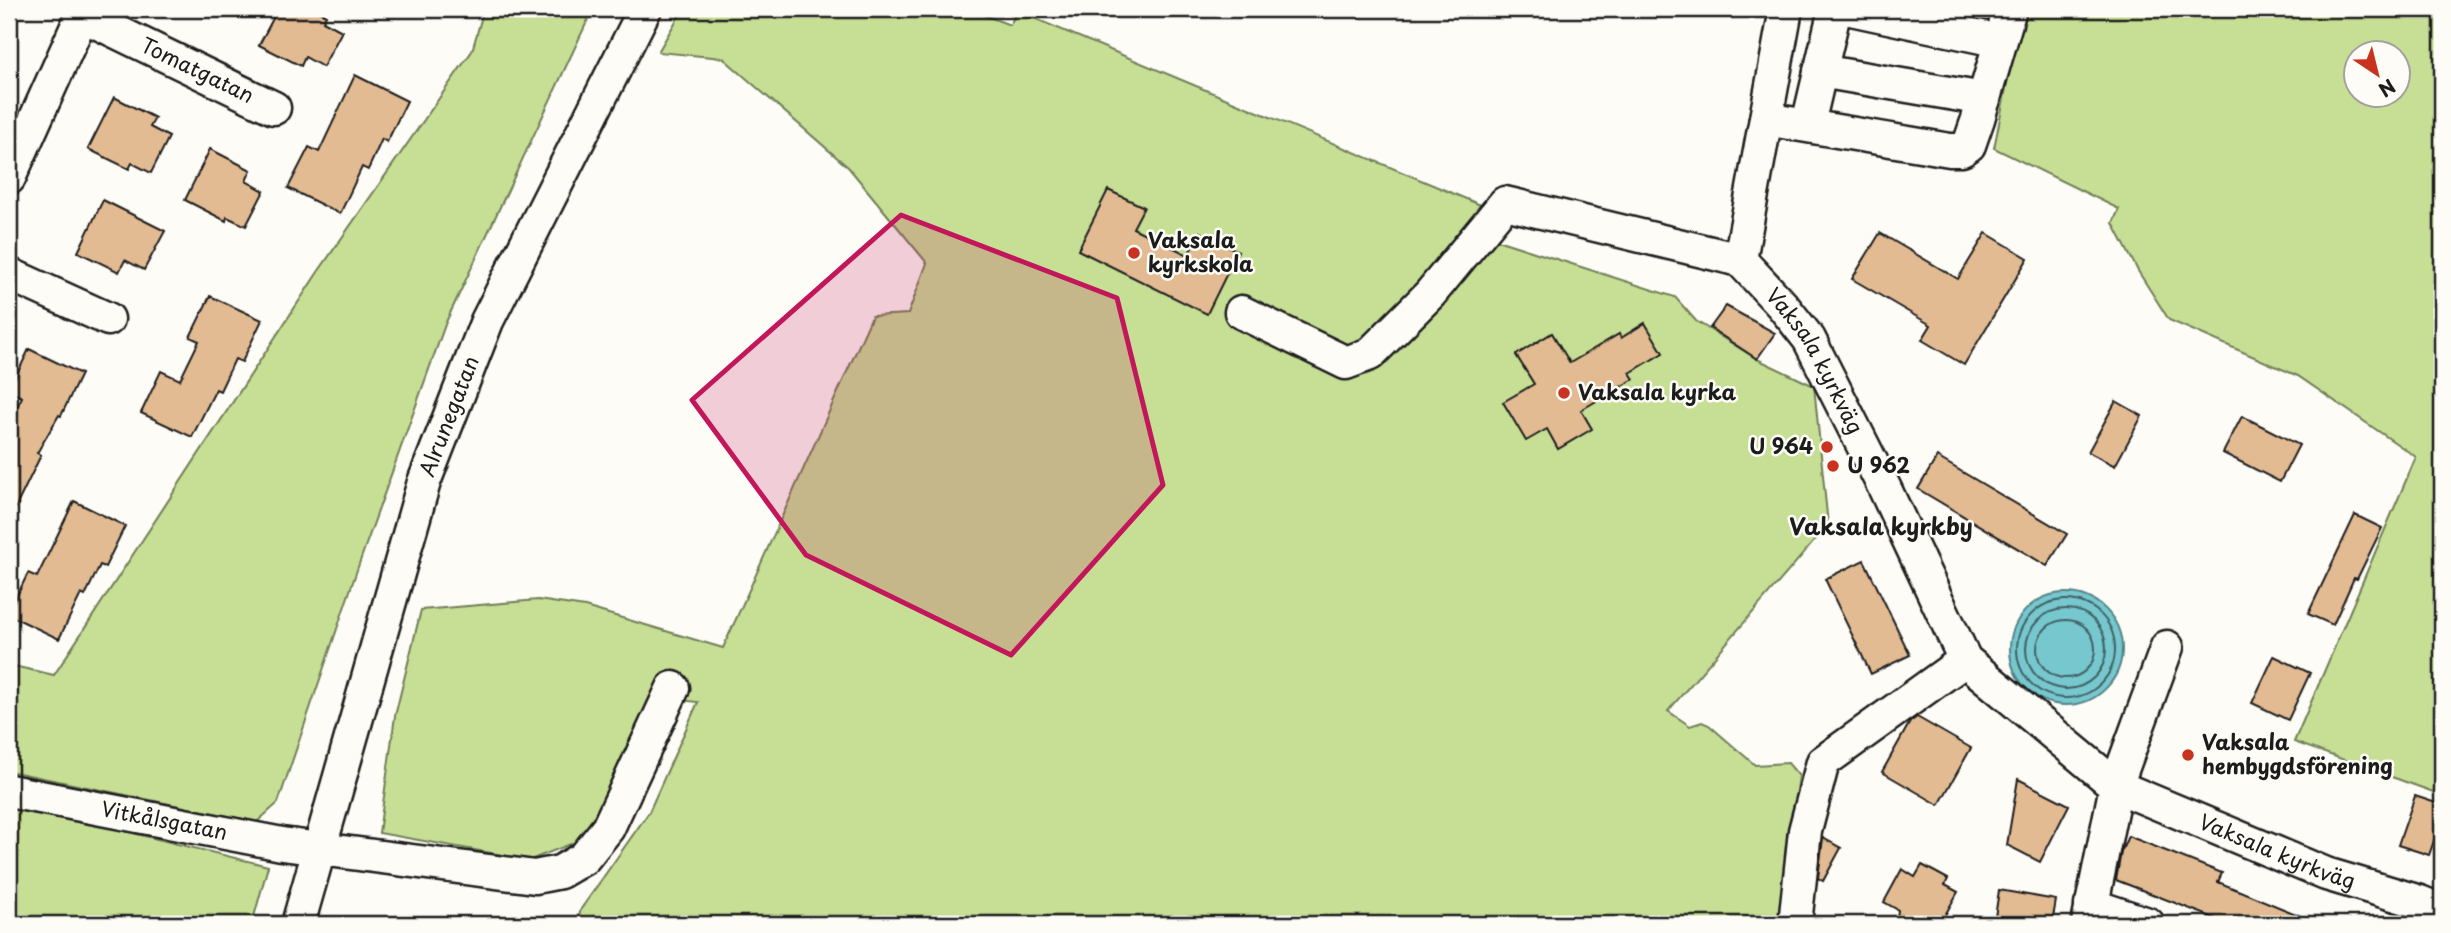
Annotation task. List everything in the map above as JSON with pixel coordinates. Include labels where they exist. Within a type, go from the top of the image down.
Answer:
[{"type":"street","name":"Alrunegatan","points":[[298,924],[424,482],[486,321],[645,9]]},
{"type":"street","points":[[1241,312],[1346,363],[1370,354],[1430,294],[1505,203],[1740,260],[1786,9]]},
{"type":"street","points":[[1808,124],[1835,9]]},
{"type":"street","points":[[1851,9],[2000,41]]},
{"type":"street","points":[[1766,119],[1962,150],[1969,145],[2010,9]]},
{"type":"street","name":"Tomatgatan","points":[[9,178],[84,12],[274,108]]},
{"type":"street","points":[[1820,71],[1984,99]]},
{"type":"street","name":"Vaksala kyrkväg","points":[[1740,260],[1809,339],[1885,489],[1965,660],[2116,786],[2326,874],[2431,906]]},
{"type":"street","points":[[9,274],[108,319]]},
{"type":"street","points":[[2148,924],[2090,914],[2116,786],[2168,647]]},
{"type":"street","points":[[1795,924],[1805,831],[1823,762],[1965,660]]},
{"type":"street","name":"Vitkålsgatan","points":[[9,791],[282,844],[535,877],[560,872],[584,858],[608,828],[673,688]]},
{"type":"highlighted area","points":[[901,215],[1117,298],[1163,485],[1011,655],[806,555],[692,400]]},
{"type":"green space","points":[[484,9],[593,9],[446,322],[359,564],[278,803],[257,822],[9,771],[9,665],[54,675],[318,272],[472,51]]},
{"type":"green space","points":[[683,9],[968,9],[1010,25],[1017,11],[1483,206],[1382,355],[1497,240],[1675,297],[1696,321],[1757,359],[1814,386],[1828,525],[1668,711],[1690,726],[1702,722],[1709,725],[1755,765],[1788,763],[1799,776],[1779,924],[577,924],[581,909],[649,812],[698,702],[653,697],[607,798],[576,842],[530,860],[379,833],[395,716],[421,610],[538,600],[585,607],[723,648],[872,316],[908,314],[927,263],[849,168],[723,58],[658,52]]},
{"type":"green space","points":[[2022,9],[2442,9],[2442,795],[2294,742],[2416,457],[2298,376],[2169,320],[2138,271],[2113,223],[2119,209],[1994,148]]},
{"type":"green space","points":[[13,804],[268,866],[252,924],[9,924],[9,818]]},
{"type":"water","points":[[2066,593],[2087,598],[2105,610],[2117,628],[2122,649],[2117,670],[2105,688],[2087,700],[2066,705],[2045,700],[2027,688],[2015,670],[2010,649],[2015,628],[2027,610],[2045,598]]},
{"type":"building","points":[[278,9],[314,9],[326,15],[323,21],[342,31],[323,67],[305,57],[301,66],[259,45]]},
{"type":"building","points":[[355,75],[407,101],[387,142],[382,139],[368,170],[362,167],[340,214],[288,188],[309,147],[319,152]]},
{"type":"building","points":[[114,97],[155,118],[150,127],[169,137],[151,173],[132,163],[129,169],[88,149]]},
{"type":"building","points":[[210,149],[251,170],[246,181],[264,191],[246,226],[227,217],[226,221],[185,200]]},
{"type":"building","name":"Vaksala kyrkskola","points":[[1108,190],[1144,207],[1133,228],[1188,255],[1200,232],[1238,251],[1207,314],[1078,250]]},
{"type":"building","points":[[103,200],[165,231],[144,270],[125,260],[119,272],[78,252]]},
{"type":"building","points":[[1880,233],[1958,279],[1986,233],[2028,258],[1964,365],[1922,340],[1931,325],[1852,279]]},
{"type":"building","points":[[210,296],[262,320],[242,362],[235,359],[220,391],[216,389],[192,437],[141,413],[161,371],[180,380],[199,341],[190,337]]},
{"type":"building","points":[[1726,306],[1775,333],[1757,359],[1710,328]]},
{"type":"building","name":"Vaksala kyrka","points":[[1645,323],[1663,353],[1630,373],[1634,379],[1581,410],[1592,429],[1558,449],[1547,429],[1526,441],[1503,402],[1534,384],[1516,355],[1552,333],[1570,363],[1619,334],[1621,338]]},
{"type":"building","points":[[29,349],[81,374],[61,416],[59,415],[37,453],[41,455],[9,521],[9,422],[22,397],[9,391]]},
{"type":"building","points":[[2116,401],[2142,416],[2115,466],[2088,452]]},
{"type":"building","points":[[2242,416],[2299,445],[2280,482],[2223,453]]},
{"type":"building","points":[[1937,457],[2067,534],[2047,566],[1918,489]]},
{"type":"building","points":[[74,501],[125,526],[105,567],[100,565],[85,596],[81,594],[59,639],[9,615],[9,612],[28,573],[37,577]]},
{"type":"building","points":[[2355,515],[2382,528],[2357,579],[2354,578],[2333,625],[2308,614]]},
{"type":"building","points":[[1864,560],[1910,655],[1871,674],[1825,579]]},
{"type":"building","points":[[2274,656],[2310,673],[2288,720],[2252,703]]},
{"type":"building","points":[[1917,717],[1971,748],[1939,805],[1882,772],[1910,722]]},
{"type":"building","points":[[2018,779],[2069,805],[2040,862],[2007,845]]},
{"type":"building","points":[[2415,796],[2442,805],[2442,818],[2429,855],[2398,845]]},
{"type":"building","points":[[2128,836],[2222,873],[2218,882],[2320,924],[2211,924],[2214,918],[2116,880],[2121,852]]},
{"type":"building","points":[[1823,838],[1841,848],[1823,881],[1818,878]]},
{"type":"building","points":[[1922,865],[1948,879],[1945,885],[1958,892],[1940,924],[1908,924],[1897,918],[1898,910],[1884,902],[1902,869],[1915,877]]},
{"type":"building","points":[[1999,890],[2056,900],[2052,924],[1994,924]]},
{"type":"place","name":"Vaksala kyrkskola","points":[[1134,253]]},
{"type":"place","name":"Vaksala kyrka","points":[[1564,393]]},
{"type":"place","name":"U 964","points":[[1827,447]]},
{"type":"place","name":"U 962","points":[[1833,466]]},
{"type":"place","name":"Vaksala hembygdsförening","points":[[2188,755]]},
{"type":"district","name":"Vaksala kyrkby","points":[[1881,527]]}]
